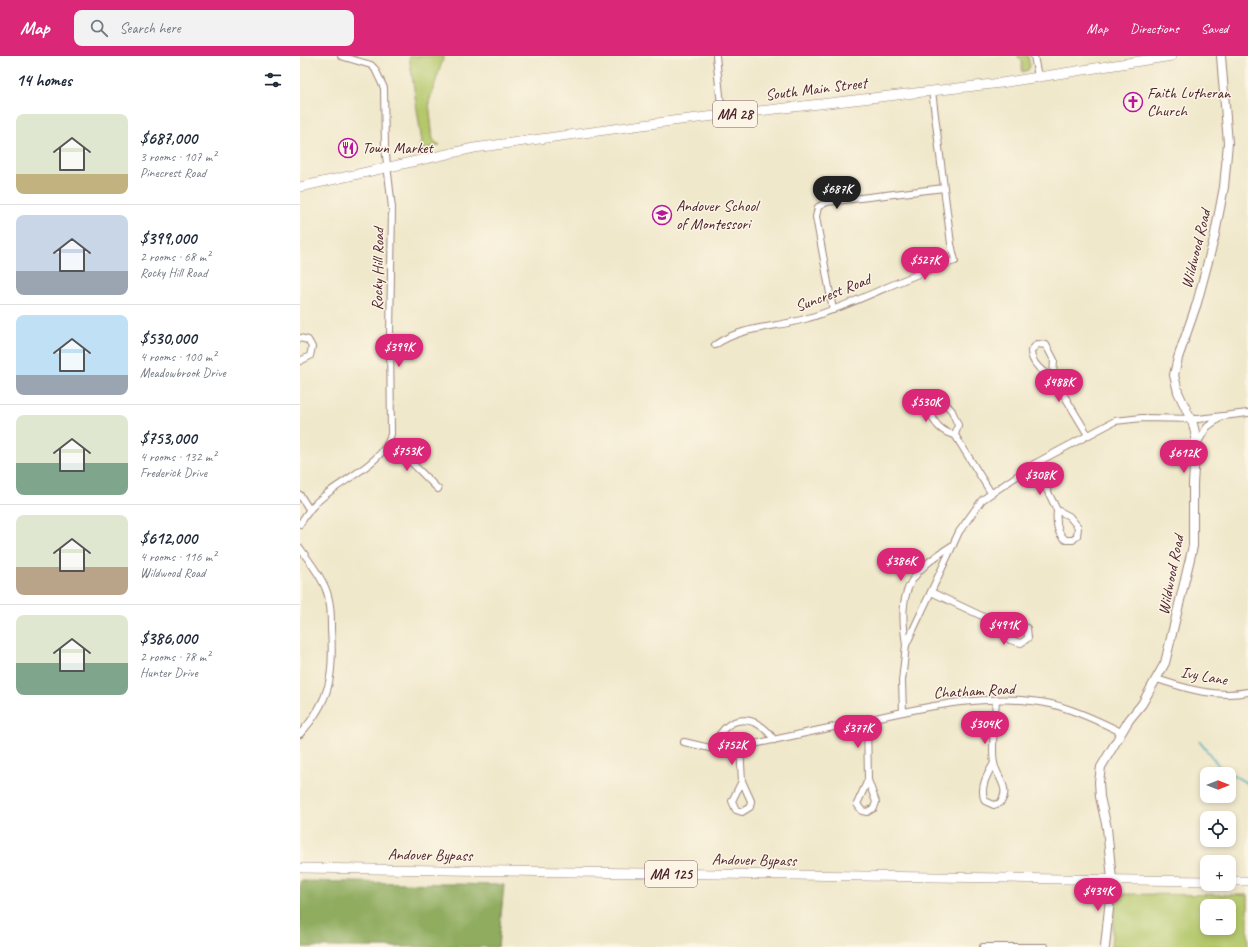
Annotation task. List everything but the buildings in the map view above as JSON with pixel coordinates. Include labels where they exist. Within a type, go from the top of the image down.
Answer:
[{"type":"main road","name":"South Main Street","points":[[300,187],[388,166],[486,146],[722,115],[1038,77],[1172,56]]},
{"type":"main road","name":"Andover Bypass","points":[[300,868],[1200,881]]},
{"type":"main road","points":[[1236,881],[1248,881]]},
{"type":"street","name":"Rocky Hill Road","points":[[341,56],[371,65],[380,76],[384,88],[386,147],[392,208],[390,336],[392,424],[390,441]]},
{"type":"street","points":[[716,56],[722,115]]},
{"type":"street","points":[[1034,56],[1038,77]]},
{"type":"street","name":"Wildwood Road","points":[[1105,947],[1112,879],[1107,828],[1100,797],[1099,782],[1101,767],[1121,732],[1142,704],[1157,679],[1168,654],[1192,554],[1194,537],[1193,484],[1197,446],[1195,431],[1178,392],[1174,375],[1214,239],[1225,181],[1228,143],[1220,56]]},
{"type":"street","name":"Suncrest Road","points":[[715,345],[722,340],[748,330],[805,319],[833,310],[935,267],[955,261],[951,244],[932,90]]},
{"type":"street","points":[[833,310],[816,217],[818,207],[827,202],[944,188]]},
{"type":"street","points":[[300,338],[308,340],[312,347],[310,356],[300,361]]},
{"type":"street","points":[[1053,377],[1055,364],[1052,353],[1046,345],[1037,344],[1031,351],[1032,357],[1040,369],[1053,377],[1088,435]]},
{"type":"street","points":[[955,435],[958,425],[952,411],[945,403],[935,403],[931,410],[934,420],[944,433],[955,435],[991,493]]},
{"type":"street","points":[[906,645],[953,545],[982,500],[991,493],[1034,464],[1107,424],[1122,420],[1190,418],[1248,413]]},
{"type":"street","points":[[1197,446],[1207,427],[1224,416]]},
{"type":"street","points":[[300,524],[309,509],[340,483],[380,456],[390,441],[438,490]]},
{"type":"street","points":[[1034,464],[1057,510],[1056,522],[1062,536],[1066,540],[1075,538],[1079,530],[1076,524],[1069,516],[1057,510]]},
{"type":"street","points":[[300,496],[309,509]]},
{"type":"street","points":[[903,712],[902,681],[906,645],[902,611],[909,587],[921,568],[953,545]]},
{"type":"street","points":[[300,548],[321,578],[328,595],[333,657],[331,677],[325,697],[315,716],[300,734]]},
{"type":"street","points":[[931,592],[1003,626]]},
{"type":"street","name":"Ivy Lane","points":[[1157,679],[1180,687],[1212,694],[1228,695],[1248,692]]},
{"type":"street","name":"Chatham Road","points":[[684,742],[714,748],[740,747],[951,702],[1021,700],[1051,704],[1082,713],[1121,732]]},
{"type":"street","points":[[994,763],[1002,780],[1004,790],[1002,800],[994,805],[985,801],[983,795],[984,782],[994,763],[996,701]]},
{"type":"street","points":[[867,720],[868,780],[876,802],[874,808],[867,812],[862,811],[857,804],[868,780]]},
{"type":"street","points":[[714,748],[718,733],[726,726],[736,721],[757,723],[769,732],[774,740]]},
{"type":"street","points":[[740,747],[742,781],[751,800],[750,807],[742,812],[736,810],[732,801],[742,781]]},
{"type":"street","points":[[983,947],[1045,947]]},
{"type":"green space","points":[[409,56],[444,56],[429,102],[433,140],[440,145],[418,151],[422,143]]},
{"type":"green space","points":[[1017,56],[1028,56],[1030,66],[1028,70],[1022,72],[1022,61]]},
{"type":"green space","points":[[300,881],[504,885],[498,947],[300,947]]},
{"type":"green space","points":[[1116,894],[1248,895],[1248,947],[1111,947]]},
{"type":"waterway","points":[[1199,741],[1219,766],[1248,784]]},
{"type":"place","name":"Faith Lutheran Church","points":[[1133,102]]},
{"type":"place","name":"Town Market","points":[[348,148]]},
{"type":"place","name":"Andover School of Montessori","points":[[662,215]]}]
